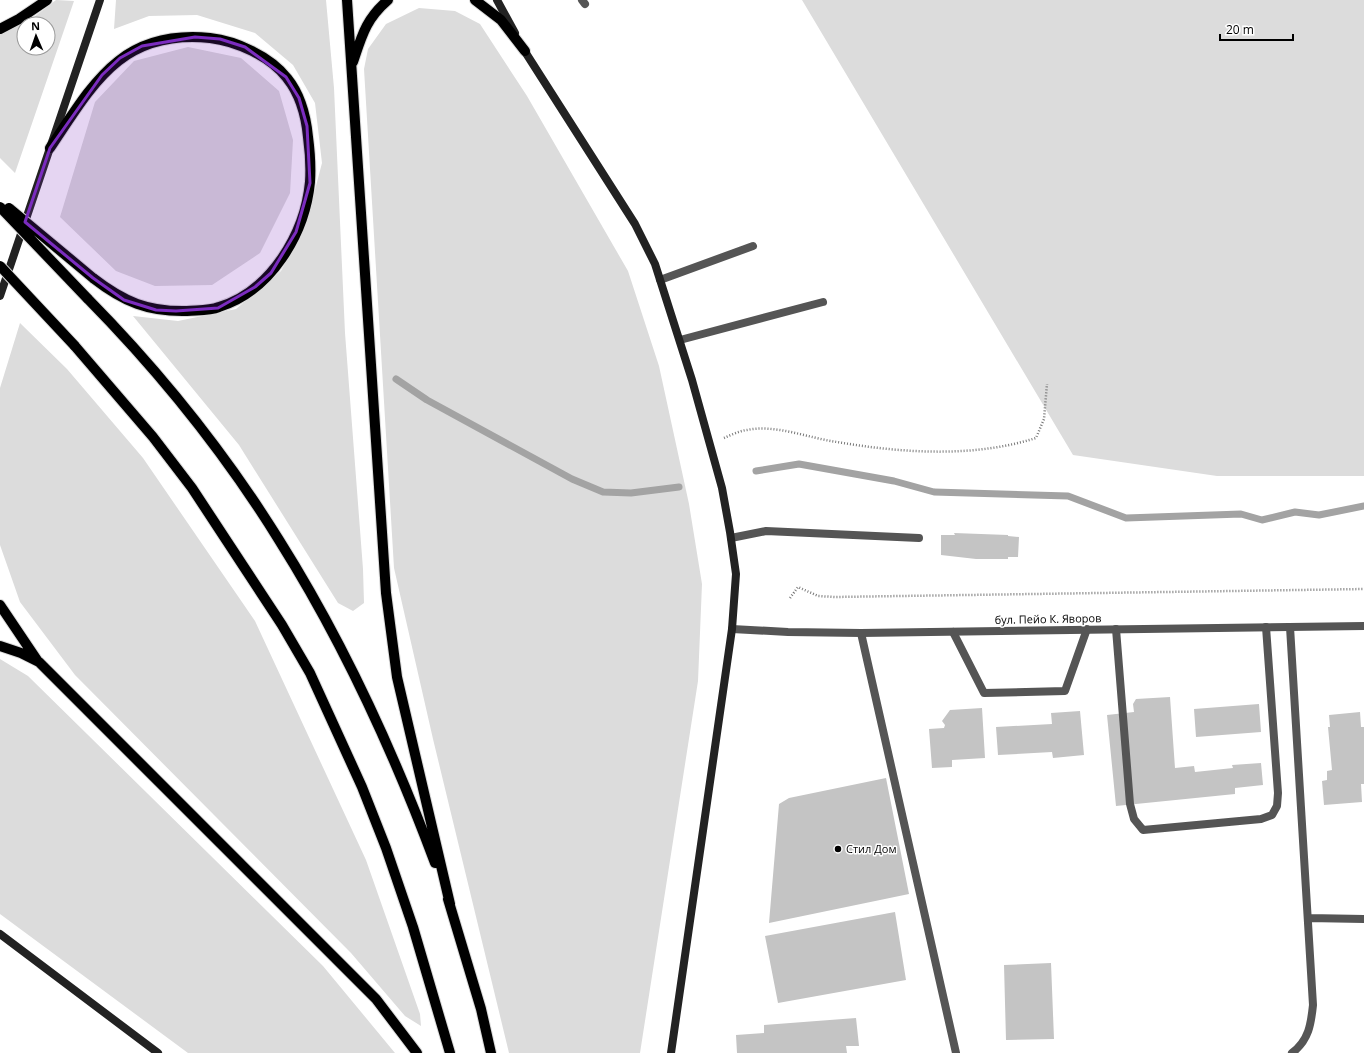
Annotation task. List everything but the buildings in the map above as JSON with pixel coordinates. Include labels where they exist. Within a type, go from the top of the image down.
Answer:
[{"type":"main road","points":[[0,29],[20,19],[47,0]]},
{"type":"main road","points":[[0,296],[100,0]]},
{"type":"main road","points":[[347,0],[387,600],[397,677],[450,904],[481,1009],[491,1053]]},
{"type":"main road","points":[[351,70],[364,28],[375,11],[388,0]]},
{"type":"main road","points":[[475,0],[501,20],[525,51]]},
{"type":"main road","points":[[497,0],[525,51],[635,224],[655,264],[680,340],[710,443],[722,488],[731,538],[736,574],[732,629],[671,1053]]},
{"type":"main road","points":[[0,201],[93,278],[124,300],[156,310],[200,310],[218,308],[238,298],[255,287],[271,273],[287,251],[304,208],[310,183],[310,156],[307,126],[299,98],[286,77],[265,59],[245,48],[220,40],[195,37],[167,39],[142,46],[120,58],[94,84],[50,148]]},
{"type":"main road","points":[[0,207],[131,345],[210,440],[280,540],[312,597],[370,709],[418,818],[450,904]]},
{"type":"main road","points":[[0,266],[74,344],[153,437],[192,488],[282,625],[310,673],[362,787],[386,848],[417,941],[450,1053]]},
{"type":"main road","points":[[0,605],[39,662],[372,994],[393,1019],[417,1053]]},
{"type":"main road","points":[[0,646],[21,653],[39,662]]},
{"type":"main road","points":[[0,934],[158,1053]]},
{"type":"street","points":[[660,280],[754,246]]},
{"type":"street","points":[[680,340],[823,302]]},
{"type":"street","points":[[731,538],[766,531],[919,538]]},
{"type":"street","name":"бул. Пейо К. Яворов","points":[[732,629],[788,632],[861,633],[1364,626]]},
{"type":"street","points":[[1116,629],[1130,804],[1134,819],[1143,830],[1261,819],[1272,815],[1277,806],[1278,793],[1266,627]]},
{"type":"street","points":[[1290,627],[1313,1005],[1310,1029],[1296,1050],[1292,1053]]},
{"type":"street","points":[[953,632],[984,693],[1065,691],[1087,629]]},
{"type":"street","points":[[861,633],[956,1053]]},
{"type":"street","points":[[1308,918],[1364,919]]},
{"type":"path","points":[[710,443],[746,430],[758,429],[792,433],[836,442],[889,448],[948,451],[993,449],[1036,438],[1044,419],[1047,384]]},
{"type":"path","points":[[790,598],[798,587],[818,596],[835,597],[1364,590]]},
{"type":"highlighted area","points":[[195,37],[220,39],[245,47],[286,77],[299,98],[307,126],[310,183],[296,232],[271,273],[255,287],[218,308],[176,311],[156,310],[124,300],[93,278],[25,222],[50,148],[102,75],[120,58],[142,46]]},
{"type":"shaded area","points":[[56,0],[74,1],[56,53],[56,16],[35,16]]},
{"type":"shaded area","points":[[116,0],[326,0],[334,88],[345,333],[363,569],[364,603],[353,611],[338,603],[239,445],[133,316],[178,321],[236,309],[281,271],[306,224],[322,163],[315,103],[293,65],[255,33],[197,15],[149,16],[114,29]]},
{"type":"shaded area","points":[[802,0],[1364,0],[1364,476],[1217,476],[1073,455]]},
{"type":"shaded area","points":[[419,8],[455,11],[480,24],[527,96],[628,271],[659,366],[689,504],[702,584],[698,681],[640,1053],[509,1053],[433,739],[394,568],[364,69],[368,49],[386,24]]},
{"type":"shaded area","points":[[16,26],[16,56],[55,56],[15,173],[0,158],[0,34]]},
{"type":"shaded area","points":[[188,47],[241,58],[279,91],[293,140],[290,193],[260,253],[212,285],[155,286],[116,271],[60,217],[95,102],[134,61]]},
{"type":"shaded area","points":[[20,323],[67,369],[143,458],[255,621],[366,860],[420,1014],[421,1026],[405,1016],[351,953],[75,675],[20,602],[0,545],[0,388]]},
{"type":"shaded area","points":[[0,659],[28,676],[323,966],[395,1053],[188,1053],[0,914]]},
{"type":"waterway","points":[[396,379],[427,400],[572,479],[603,492],[631,493],[679,487]]},
{"type":"waterway","points":[[756,471],[799,464],[894,481],[934,492],[1068,496],[1126,518],[1241,514],[1262,520],[1295,512],[1319,515],[1364,506]]},
{"type":"place","name":"Стил Дом","points":[[838,849]]}]
